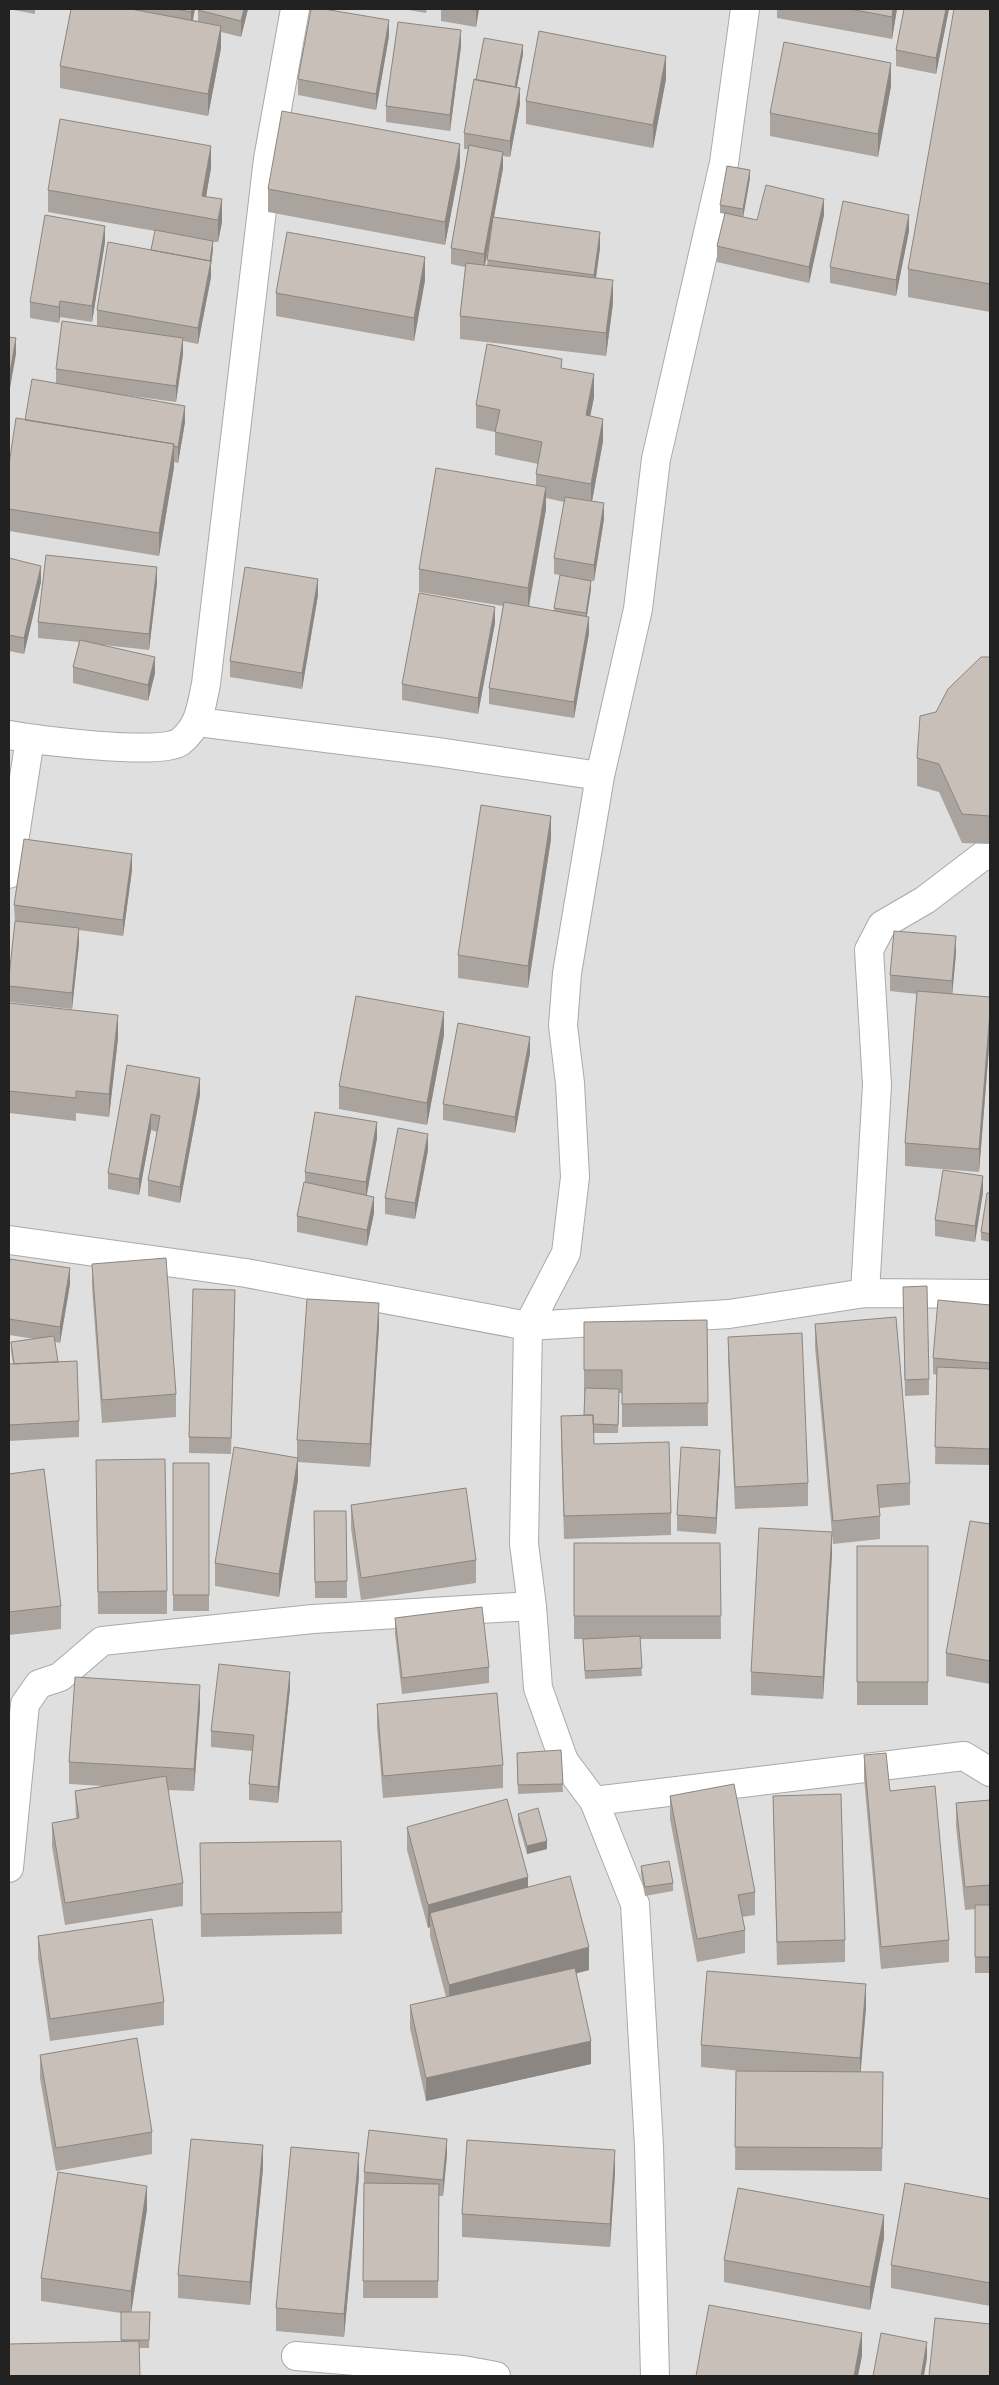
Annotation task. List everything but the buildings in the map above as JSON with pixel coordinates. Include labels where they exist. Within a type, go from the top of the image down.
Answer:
[{"type":"street","points":[[9,874],[19,737],[145,748],[179,743],[198,722],[206,684],[268,159],[295,9]]},
{"type":"street","points":[[655,2376],[649,2146],[636,1904],[594,1801],[564,1761],[538,1688],[532,1606],[524,1544],[528,1326],[566,1253],[575,1177],[570,1083],[563,1026],[568,972],[600,776],[638,609],[656,459],[724,163],[745,9]]},
{"type":"street","points":[[198,722],[437,752],[600,776]]},
{"type":"street","points":[[865,1294],[877,1085],[869,950],[882,925],[924,900],[984,855],[990,856]]},
{"type":"street","points":[[9,1240],[246,1273],[528,1326],[729,1314],[865,1294],[990,1294]]},
{"type":"street","points":[[9,1868],[24,1704],[39,1684],[60,1677],[102,1641],[313,1619],[532,1606]]},
{"type":"street","points":[[594,1801],[964,1756],[990,1772]]},
{"type":"street","points":[[296,2356],[464,2370],[496,2376]]},
{"type":"shaded area","points":[[9,9],[990,9],[990,2376],[9,2376]]}]
